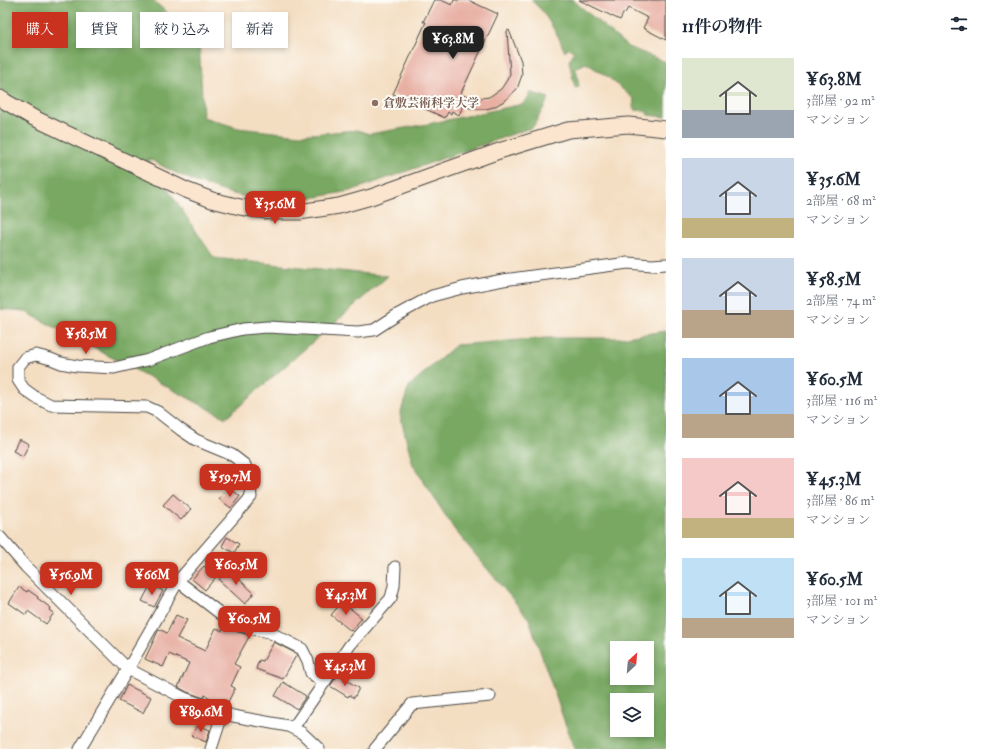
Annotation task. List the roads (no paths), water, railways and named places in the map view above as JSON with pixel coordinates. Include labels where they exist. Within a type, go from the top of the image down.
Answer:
[{"type":"street","points":[[0,98],[34,118],[186,190],[212,200],[240,207],[272,212],[299,212],[345,204],[371,197],[499,151],[568,130],[628,125],[666,129]]},
{"type":"street","points":[[80,749],[178,581],[251,497],[249,478],[245,464],[232,455],[196,440],[158,412],[147,407],[51,405],[35,397],[24,389],[18,380],[18,367],[25,358],[36,355],[77,366],[114,368],[148,360],[209,337],[243,329],[267,327],[358,332],[374,330],[397,315],[432,296],[462,288],[503,280],[628,263],[652,265],[666,264]]},
{"type":"street","points":[[0,537],[26,567],[128,669],[184,698],[233,716],[293,728],[302,733],[319,749]]},
{"type":"street","points":[[293,728],[350,645],[391,598],[394,586],[395,567]]},
{"type":"street","points":[[178,581],[230,621],[248,628],[269,632],[302,648],[308,661],[311,674],[324,684]]},
{"type":"street","points":[[375,749],[412,704],[490,696]]},
{"type":"street","points":[[211,749],[223,712]]},
{"type":"place","name":"倉敷芸術科学大学","points":[[375,103]]}]
